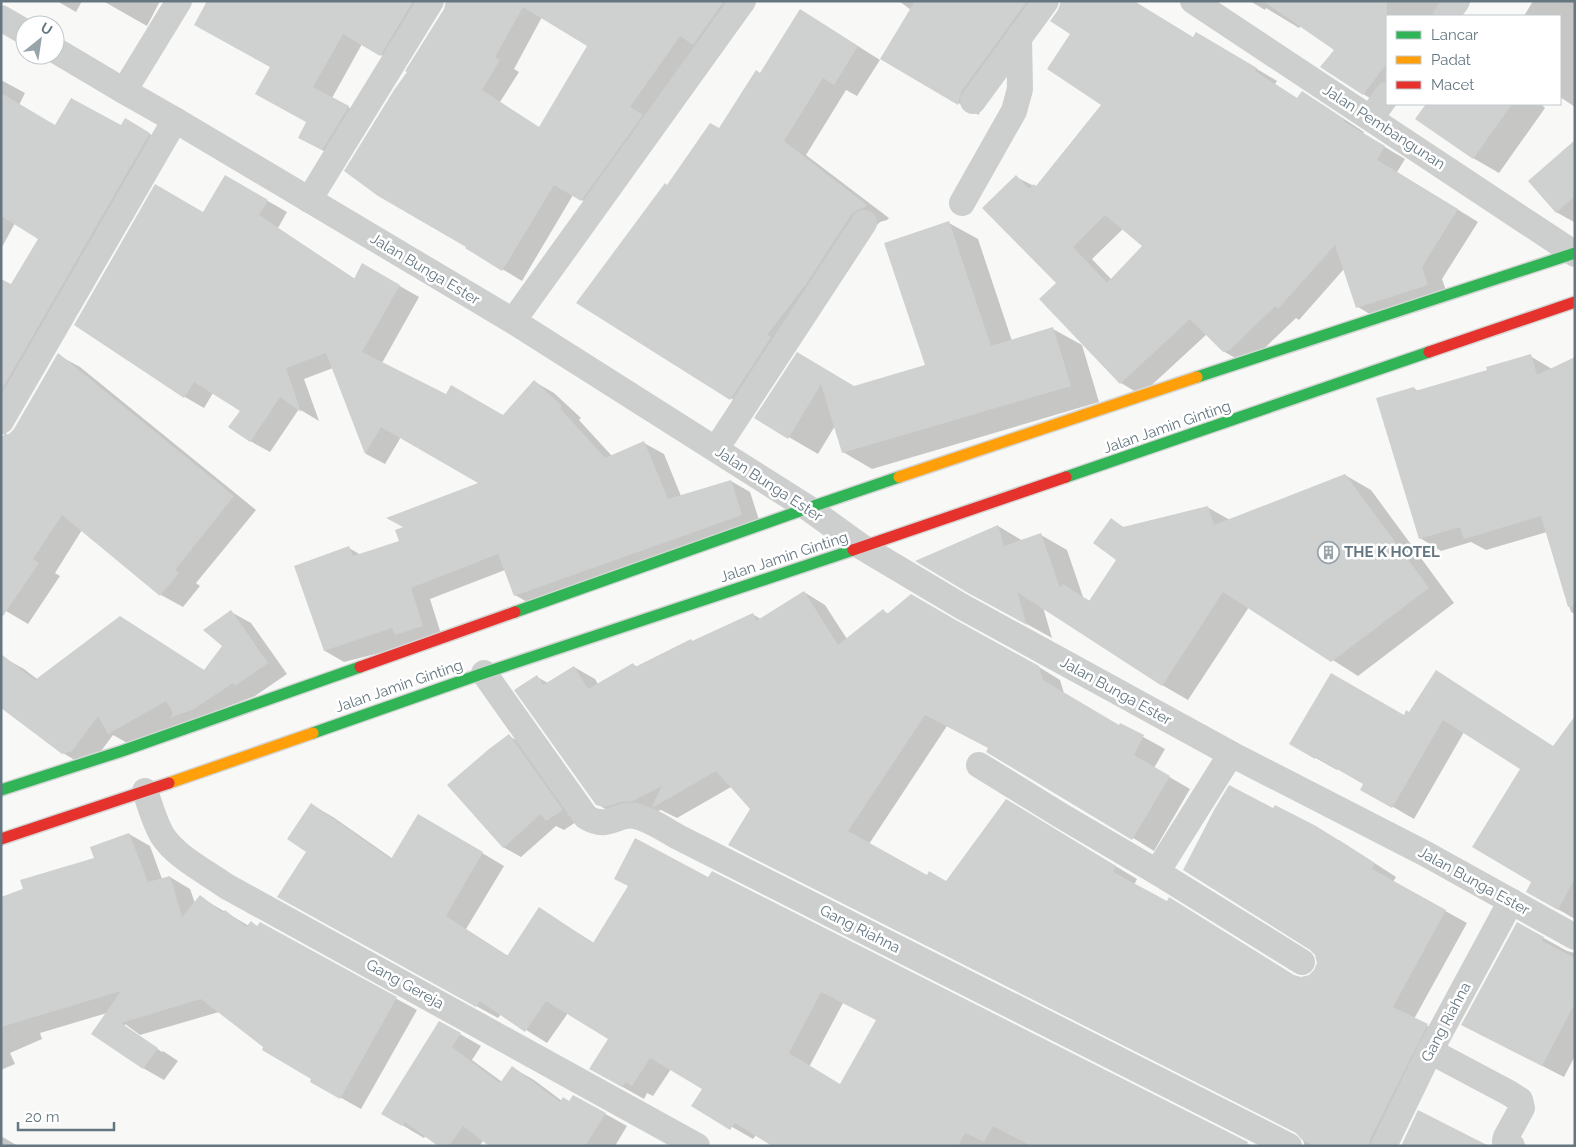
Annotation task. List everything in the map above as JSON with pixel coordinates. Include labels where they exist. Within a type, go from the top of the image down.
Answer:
[{"type":"main road","name":"Jalan Jamin Ginting","points":[[1,790],[122,751],[291,692],[808,508],[1575,253]]},
{"type":"main road","name":"Jalan Jamin Ginting","points":[[1,839],[484,673],[862,547],[1575,302]]},
{"type":"street","points":[[124,91],[179,1]]},
{"type":"street","points":[[309,200],[431,1]]},
{"type":"street","points":[[513,321],[743,1]]},
{"type":"street","points":[[973,100],[1046,1]]},
{"type":"street","name":"Jalan Pembangunan","points":[[1193,1],[1575,253]]},
{"type":"street","points":[[1447,15],[1457,1]]},
{"type":"street","points":[[1,18],[15,26]]},
{"type":"street","points":[[962,203],[1014,111],[1020,90],[1019,37]]},
{"type":"street","name":"Jalan Bunga Ester","points":[[65,56],[513,321],[808,508],[862,547],[961,606],[1231,754],[1426,854],[1575,937]]},
{"type":"street","points":[[1371,118],[1386,97]]},
{"type":"street","points":[[1,421],[175,120]]},
{"type":"street","points":[[716,449],[864,223]]},
{"type":"street","name":"Gang Riahna","points":[[484,673],[586,817],[599,823],[634,815],[650,822],[1289,1146]]},
{"type":"street","points":[[1158,872],[1231,754]]},
{"type":"street","points":[[979,766],[1158,872],[1302,962]]},
{"type":"street","name":"Gang Gereja","points":[[145,791],[163,836],[174,849],[226,886],[697,1146]]},
{"type":"street","name":"Gang Riahna","points":[[1384,1146],[1430,1051],[1511,901]]},
{"type":"street","points":[[1430,1051],[1520,1100],[1522,1108],[1505,1141],[1512,1146]]},
{"type":"building","points":[[207,1],[413,1],[380,56],[343,34],[313,87],[349,106],[322,150],[298,138],[306,122],[255,94],[270,67],[194,25]]},
{"type":"building","points":[[446,1],[724,1],[693,45],[680,36],[630,107],[643,115],[581,201],[554,185],[502,271],[466,247],[378,196],[344,171],[407,72],[405,71],[444,9]],"holes":[[[523,7],[587,46],[539,127],[482,90],[500,60],[495,57]]]},
{"type":"building","points":[[915,1],[1027,1],[961,92],[958,105],[880,59]]},
{"type":"building","points":[[1061,1],[1134,1],[1193,37],[1196,32],[1257,68],[1255,71],[1297,98],[1302,91],[1344,119],[1343,121],[1385,146],[1377,160],[1458,209],[1422,267],[1428,285],[1356,308],[1335,245],[1278,309],[1275,306],[1230,350],[1223,352],[1190,319],[1120,384],[1039,299],[1056,283],[982,208],[1016,175],[1029,189],[1034,184],[1036,186],[1101,105],[1047,69],[1070,34],[1050,21],[1058,10]],"holes":[[[1105,215],[1142,246],[1107,283],[1073,247]]]},
{"type":"building","points":[[1263,1],[1387,1],[1386,64],[1363,95],[1320,67],[1334,50]]},
{"type":"building","points":[[800,9],[858,46],[834,85],[823,78],[784,141],[867,205],[851,215],[806,284],[767,335],[771,337],[730,400],[576,303],[665,183],[667,185],[710,123],[719,128],[756,70],[760,73]]},
{"type":"building","points":[[1,93],[55,125],[71,98],[121,125],[125,118],[150,133],[1,391],[1,279],[11,284],[38,239],[1,216]]},
{"type":"building","points":[[1425,105],[1511,105],[1473,159],[1415,119]]},
{"type":"building","points":[[1575,140],[1575,196],[1556,213],[1528,181]]},
{"type":"building","points":[[225,175],[268,200],[259,215],[354,279],[362,263],[400,285],[362,352],[446,394],[451,385],[503,415],[534,380],[562,406],[560,408],[605,458],[644,441],[668,499],[731,480],[742,515],[514,596],[498,554],[411,588],[423,626],[395,635],[392,628],[324,651],[294,566],[349,546],[353,556],[399,541],[395,530],[403,527],[386,518],[478,483],[381,427],[365,454],[326,353],[286,368],[301,412],[280,397],[250,442],[228,427],[240,411],[194,382],[184,398],[74,325],[155,184],[203,212]]},
{"type":"building","points":[[949,221],[991,346],[1053,327],[1071,386],[842,453],[821,384],[788,439],[754,418],[797,352],[854,386],[925,365],[884,243]]},
{"type":"building","points":[[58,353],[234,496],[175,570],[179,573],[160,596],[62,515],[33,559],[39,563],[1,619],[1,436],[9,434],[14,429]]},
{"type":"building","points":[[1531,354],[1537,375],[1575,357],[1575,606],[1568,607],[1541,516],[1464,539],[1460,527],[1419,539],[1376,398],[1414,387],[1415,391],[1487,370],[1486,367]]},
{"type":"building","points":[[1345,474],[1429,588],[1331,662],[1223,592],[1162,686],[1017,592],[1027,625],[915,561],[998,525],[1004,546],[1041,533],[1060,588],[1063,584],[1089,601],[1116,560],[1093,543],[1111,518],[1123,527],[1208,506],[1214,525]]},
{"type":"building","points":[[804,591],[838,645],[883,609],[887,614],[911,594],[1039,666],[1043,680],[1119,725],[1120,723],[1144,735],[1134,755],[1170,776],[1132,840],[986,752],[988,748],[925,715],[848,831],[927,875],[929,871],[946,881],[1006,799],[1116,866],[1113,872],[1167,901],[1169,897],[1294,975],[1301,977],[1309,975],[1317,963],[1315,955],[1310,950],[1183,870],[1229,785],[1273,808],[1275,805],[1316,826],[1375,863],[1372,869],[1446,910],[1393,1007],[1428,1024],[1370,1139],[1369,1146],[1315,1146],[1302,1140],[1296,1133],[728,845],[750,809],[716,771],[654,807],[652,806],[662,786],[633,801],[621,802],[605,807],[596,805],[514,690],[537,675],[543,685],[574,666],[588,689],[633,663],[635,667],[691,639],[692,641],[753,613],[756,621]]},
{"type":"building","points":[[231,610],[268,663],[235,686],[233,683],[194,709],[170,718],[173,713],[166,701],[108,734],[98,716],[72,751],[62,754],[1,708],[1,654],[35,680],[120,616],[204,670],[222,646],[203,630]]},
{"type":"building","points":[[1436,670],[1553,746],[1575,716],[1575,878],[1558,910],[1526,892],[1531,882],[1472,847],[1520,769],[1443,720],[1392,808],[1360,790],[1363,784],[1289,744],[1331,673],[1404,715],[1406,710],[1409,712]]},
{"type":"building","points":[[509,734],[563,810],[546,821],[541,814],[503,848],[447,785]]},
{"type":"building","points":[[311,803],[391,859],[418,814],[483,852],[446,916],[507,956],[539,907],[593,943],[628,886],[614,879],[635,838],[708,877],[712,871],[1248,1142],[1246,1146],[1031,1146],[993,1126],[984,1142],[965,1133],[958,1146],[772,1146],[735,1123],[730,1130],[691,1106],[702,1089],[650,1058],[632,1086],[626,1082],[622,1087],[589,1069],[608,1039],[546,1001],[525,1032],[480,1001],[476,1007],[277,897],[306,852],[287,839]],"holes":[[[821,992],[876,1020],[840,1084],[789,1053]]]},
{"type":"building","points":[[129,833],[148,882],[170,876],[182,917],[200,895],[223,913],[225,910],[246,927],[251,921],[257,926],[260,922],[397,997],[340,1099],[310,1082],[311,1079],[262,1050],[263,1047],[201,999],[121,1023],[158,1048],[143,1069],[91,1034],[121,991],[1,1027],[1,897],[23,889],[20,880],[94,858],[90,847]]},
{"type":"building","points":[[1517,922],[1544,937],[1542,941],[1575,958],[1575,1003],[1542,1066],[1461,1025]]},
{"type":"building","points":[[439,1021],[461,1033],[452,1047],[500,1083],[512,1066],[560,1102],[563,1097],[569,1101],[573,1095],[606,1113],[585,1146],[489,1146],[463,1126],[449,1146],[438,1146],[405,1122],[402,1126],[381,1114]]},
{"type":"building","points":[[1418,1110],[1489,1146],[1401,1146]]},
{"type":"traffic: fast","points":[[1197,377],[1575,253]]},
{"type":"traffic: fast","points":[[1066,477],[1429,352]]},
{"type":"traffic: fast","points":[[515,612],[899,477]]},
{"type":"traffic: fast","points":[[313,733],[484,673],[853,550]]},
{"type":"traffic: fast","points":[[1,790],[122,751],[360,667]]},
{"type":"traffic: slow","points":[[899,477],[1197,377]]},
{"type":"traffic: slow","points":[[169,783],[313,733]]},
{"type":"traffic: jam","points":[[1429,352],[1575,302]]},
{"type":"traffic: jam","points":[[853,550],[1066,477]]},
{"type":"traffic: jam","points":[[360,667],[515,612]]},
{"type":"traffic: jam","points":[[1,839],[169,783]]},
{"type":"place","name":"THE K HOTEL","points":[[1328,552]]}]
